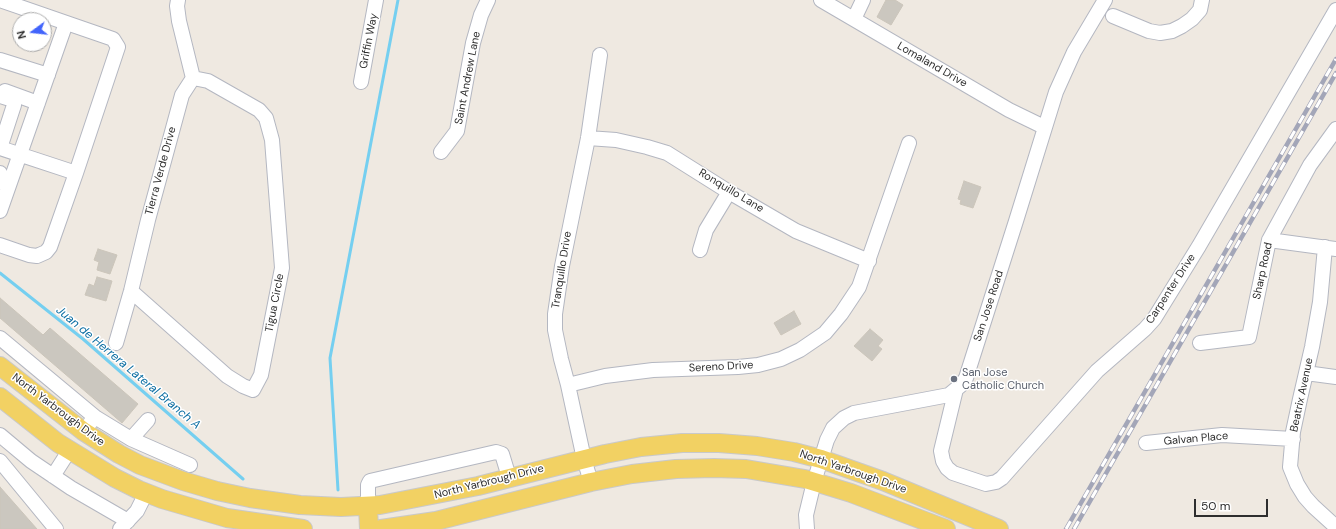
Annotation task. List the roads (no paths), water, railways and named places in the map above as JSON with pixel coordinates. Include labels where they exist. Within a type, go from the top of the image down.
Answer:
[{"type":"main road","name":"North Yarbrough Drive","points":[[0,366],[83,431],[119,454],[140,465],[183,481],[217,491],[250,498],[300,505],[341,507],[380,505],[445,493],[584,459],[641,448],[682,444],[719,443],[757,446],[794,452],[821,459],[883,481],[999,529]]},
{"type":"main road","points":[[0,397],[69,451],[114,478],[146,493],[174,503],[227,518],[303,529]]},
{"type":"main road","points":[[69,451],[83,431]]},
{"type":"main road","name":"North Yarbrough Drive","points":[[381,529],[436,521],[591,482],[632,474],[676,469],[714,468],[746,469],[776,473],[814,482],[946,529]]},
{"type":"main road","points":[[368,506],[369,529]]},
{"type":"street","points":[[0,0],[65,27],[113,39],[118,47],[50,247],[46,252],[37,256],[29,255],[0,245]]},
{"type":"street","points":[[178,0],[177,6],[179,21],[193,78]]},
{"type":"street","name":"Griffin Way","points":[[361,82],[376,0]]},
{"type":"street","name":"Saint Andrew Lane","points":[[441,152],[457,131],[474,43],[481,15],[488,0]]},
{"type":"street","name":"Lomaland Drive","points":[[821,0],[1010,110],[1044,127]]},
{"type":"street","points":[[854,19],[863,0]]},
{"type":"street","name":"San Jose Road","points":[[807,529],[806,516],[814,482],[826,440],[833,428],[844,418],[854,413],[949,395],[966,378],[1056,92],[1074,52],[1105,0]]},
{"type":"street","points":[[1113,16],[1149,31],[1160,33],[1172,31],[1192,19],[1200,10],[1202,0]]},
{"type":"street","name":"Carpenter Drive","points":[[956,389],[941,451],[943,461],[947,468],[953,473],[986,484],[996,482],[1002,478],[1097,371],[1145,329],[1154,319],[1195,253],[1336,10]]},
{"type":"street","points":[[0,211],[65,27]]},
{"type":"street","name":"Tranquillo Drive","points":[[591,482],[584,459],[554,330],[563,258],[588,138],[600,56]]},
{"type":"street","points":[[0,60],[48,75]]},
{"type":"street","name":"Tigua Circle","points":[[131,291],[227,376],[243,386],[253,390],[261,375],[282,268],[272,140],[266,118],[259,110],[208,81],[193,78]]},
{"type":"street","name":"Tierra Verde Drive","points":[[116,343],[182,95],[193,78]]},
{"type":"street","points":[[0,89],[38,103]]},
{"type":"street","points":[[0,96],[10,99],[13,101],[14,105],[0,148],[19,158],[74,178]]},
{"type":"street","points":[[1331,142],[1336,129]]},
{"type":"street","name":"Ronquillo Lane","points":[[588,138],[616,140],[667,153],[729,192],[796,230],[869,261]]},
{"type":"street","name":"Sharp Road","points":[[1200,343],[1249,337],[1269,240],[1310,165],[1331,142]]},
{"type":"street","name":"Sereno Drive","points":[[568,386],[605,376],[653,370],[758,365],[781,359],[800,350],[825,333],[841,314],[859,287],[909,143]]},
{"type":"street","points":[[0,173],[0,182]]},
{"type":"street","points":[[700,250],[706,230],[729,192]]},
{"type":"street","points":[[1269,240],[1331,248]]},
{"type":"street","name":"Beatrix Avenue","points":[[1331,248],[1293,439],[1290,467],[1297,484],[1313,506],[1336,527]]},
{"type":"street","points":[[0,338],[95,417],[131,439],[190,465]]},
{"type":"street","points":[[28,388],[41,372]]},
{"type":"street","points":[[1306,373],[1336,377]]},
{"type":"street","points":[[83,431],[95,417]]},
{"type":"street","points":[[131,439],[148,420]]},
{"type":"street","points":[[0,435],[31,461],[124,525],[137,511],[146,493]]},
{"type":"street","name":"Galvan Place","points":[[1146,443],[1222,435],[1293,439]]},
{"type":"street","points":[[53,476],[69,451]]},
{"type":"street","points":[[368,506],[368,484],[370,481],[496,452],[502,454],[509,477]]},
{"type":"street","points":[[0,461],[56,529]]},
{"type":"waterway","points":[[338,490],[330,358],[398,0]]},
{"type":"waterway","name":"Juan de Herrera Lateral Branch A","points":[[0,273],[83,339],[243,479]]},
{"type":"railway","points":[[1066,529],[1336,59]]},
{"type":"railway","points":[[1074,529],[1336,73]]},
{"type":"place","name":"San Jose Catholic Church","points":[[954,379]]}]
